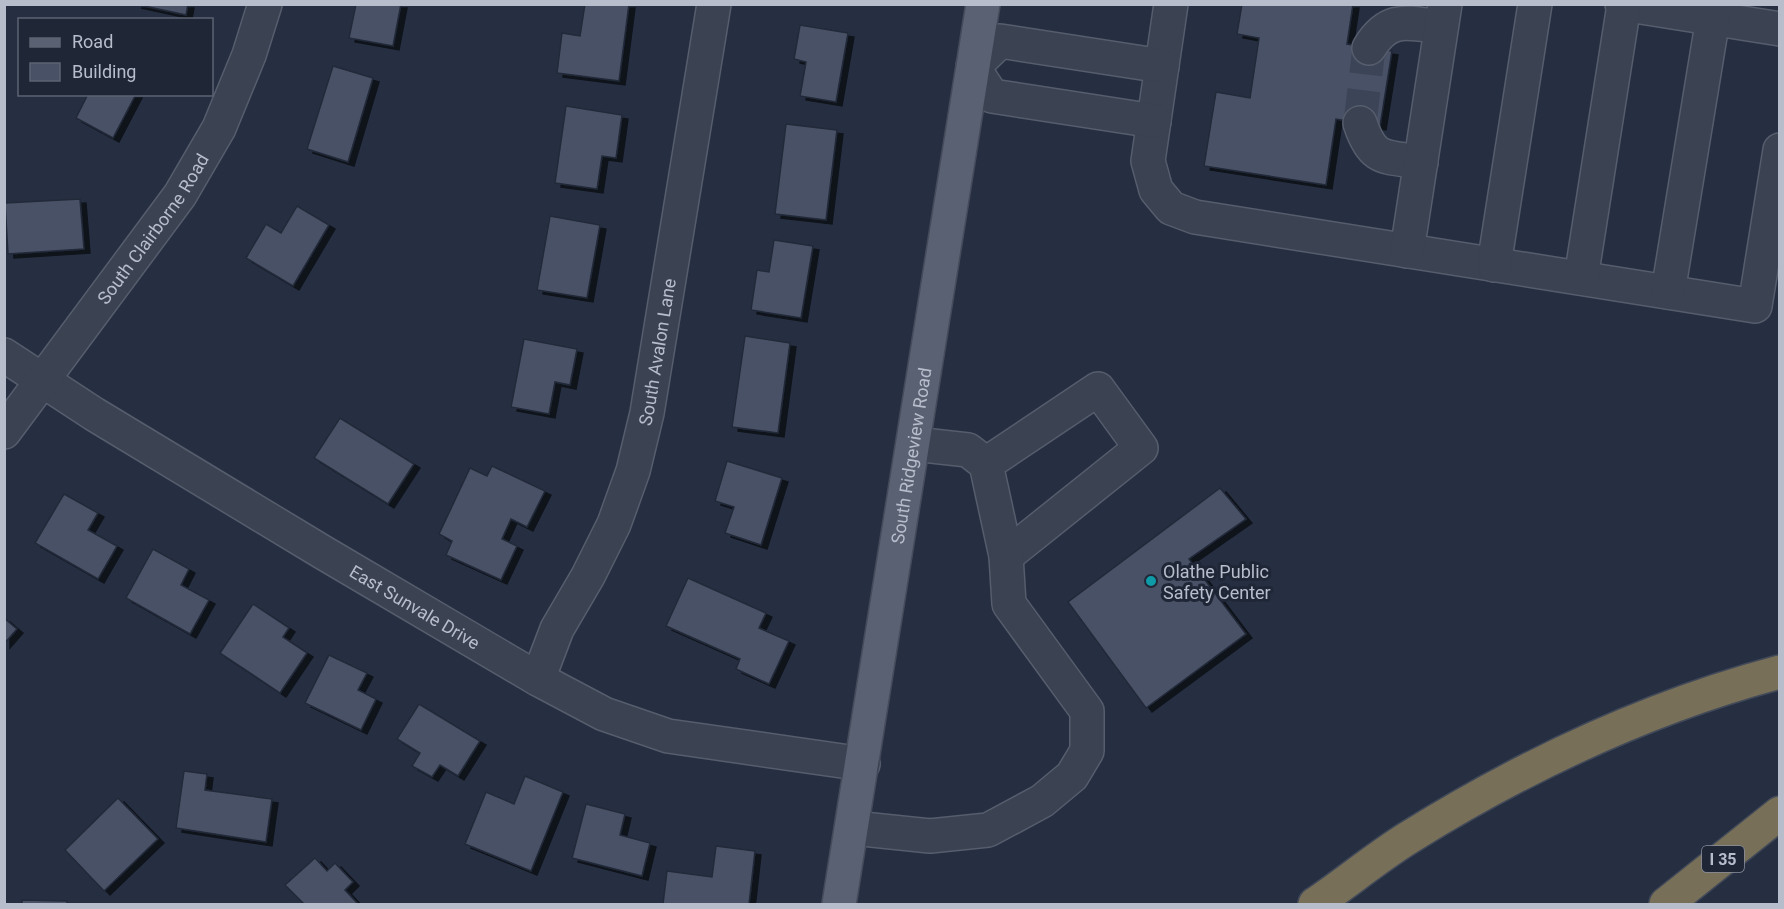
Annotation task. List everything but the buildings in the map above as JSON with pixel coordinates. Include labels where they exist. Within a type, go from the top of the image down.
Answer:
[{"type":"highway","points":[[1315,904],[1406,839],[1483,794],[1576,748],[1662,710],[1779,672]]},
{"type":"highway","name":"I 35","points":[[1666,904],[1779,813]]},
{"type":"main road","name":"South Ridgeview Road","points":[[839,904],[853,828],[983,4]]},
{"type":"street","name":"South Clairborne Road","points":[[4,432],[180,195],[219,128],[249,55],[265,4]]},
{"type":"street","name":"South Avalon Lane","points":[[538,679],[557,629],[614,524],[633,471],[647,413],[714,4]]},
{"type":"street","points":[[1171,4],[1148,161],[1156,190],[1171,208],[1195,217],[1755,306],[1779,150]]},
{"type":"street","points":[[1494,265],[1535,4]]},
{"type":"street","points":[[1581,278],[1623,5],[1779,29]]},
{"type":"street","points":[[1369,48],[1378,32],[1389,25],[1443,16],[1407,251]]},
{"type":"street","points":[[1668,292],[1713,18]]},
{"type":"street","points":[[1154,121],[992,96],[974,67],[1000,41],[1162,66]]},
{"type":"street","points":[[1360,123],[1367,144],[1376,154],[1421,162]]},
{"type":"street","name":"East Sunvale Drive","points":[[4,355],[43,381],[538,679],[604,714],[668,736],[863,764]]},
{"type":"street","points":[[986,464],[1098,389],[1141,448],[1006,556]]},
{"type":"street","points":[[853,828],[930,836],[988,830],[1042,801],[1072,776],[1088,751],[1087,711],[1010,604],[1006,556],[986,464],[968,450],[914,444]]},
{"type":"tunnel","points":[[1360,123],[1369,48]]},
{"type":"place","name":"Olathe Public Safety Center","points":[[1151,581]]}]
